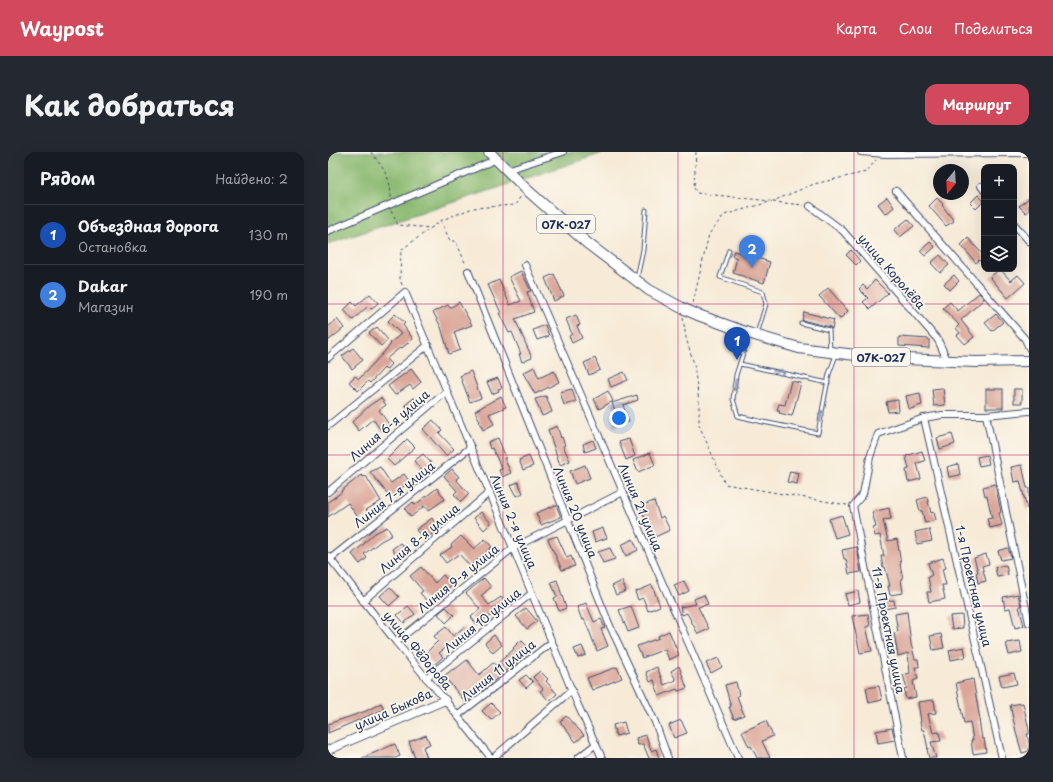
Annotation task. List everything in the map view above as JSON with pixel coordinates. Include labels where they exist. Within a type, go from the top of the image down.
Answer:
[{"type":"main road","name":"07К-027","points":[[493,156],[526,189],[587,243],[649,290],[698,315],[752,335],[799,348],[833,353],[882,358],[976,362],[1029,361]]},
{"type":"street","points":[[507,170],[563,152]]},
{"type":"street","points":[[860,152],[1029,152]]},
{"type":"street","points":[[328,231],[493,156]]},
{"type":"street","points":[[896,191],[1026,339],[1029,348]]},
{"type":"street","name":"улица Королёва","points":[[810,206],[843,231],[938,340],[948,360]]},
{"type":"street","points":[[1017,227],[1029,241]]},
{"type":"street","name":"Линия 21 улица","points":[[525,265],[738,758]]},
{"type":"street","name":"Линия 20 улица","points":[[468,271],[610,626],[655,722],[668,758]]},
{"type":"street","points":[[328,358],[405,292]]},
{"type":"street","name":"Линия 2-я улица","points":[[405,292],[602,758]]},
{"type":"street","points":[[328,426],[428,345]]},
{"type":"street","name":"Линия 6-я улица","points":[[328,492],[447,391]]},
{"type":"street","points":[[853,506],[863,494],[870,457],[878,434],[924,418],[942,415],[986,415],[1029,411]]},
{"type":"street","points":[[986,415],[1029,623]]},
{"type":"street","name":"1-я Проектная улица","points":[[924,418],[1002,758]]},
{"type":"street","name":"Линия 7-я улица","points":[[329,557],[471,447]]},
{"type":"street","name":"Линия 8-я улица","points":[[363,600],[490,492]]},
{"type":"street","name":"Линия 9-я улица","points":[[396,642],[513,548],[623,492]]},
{"type":"street","name":"11-я Проектная улица","points":[[853,506],[903,758]]},
{"type":"street","name":"улица Фёдорова","points":[[329,557],[396,642],[492,758]]},
{"type":"street","name":"Линия 10 улица","points":[[426,678],[532,593]]},
{"type":"street","name":"Линия 11 улица","points":[[457,716],[552,642]]},
{"type":"street","points":[[492,758],[572,690]]},
{"type":"street","name":"улица Быкова","points":[[328,750],[445,700]]},
{"type":"street","points":[[578,758],[596,744]]},
{"type":"lane","points":[[636,280],[644,250],[646,210]]},
{"type":"lane","points":[[729,250],[720,277],[763,292],[766,304],[744,350],[736,375],[733,399],[738,416],[818,433],[833,353],[829,330],[801,323]]},
{"type":"lane","points":[[698,315],[734,334],[741,340],[744,350]]},
{"type":"lane","points":[[740,364],[828,383]]},
{"type":"path","points":[[696,152],[694,188],[697,193],[810,206]]},
{"type":"path","points":[[693,306],[709,234],[724,215],[771,201],[814,184],[866,172],[883,153]]},
{"type":"path","points":[[405,292],[400,279],[401,250],[441,221],[473,208],[515,205],[526,189]]},
{"type":"path","points":[[441,221],[450,241],[456,241],[468,271]]},
{"type":"path","points":[[682,308],[686,338],[694,364],[699,402],[699,425],[725,484],[853,506]]},
{"type":"green space","points":[[328,152],[606,152],[328,244]]},
{"type":"building","points":[[978,195],[981,198],[981,204],[976,209],[970,203]]},
{"type":"building","points":[[887,197],[894,207],[886,214],[878,204]]},
{"type":"building","points":[[1029,198],[1029,211],[1026,213],[1019,206]]},
{"type":"building","points":[[935,200],[939,200],[954,221],[946,226],[929,206]]},
{"type":"building","points":[[908,219],[914,226],[900,237],[894,230]]},
{"type":"building","points":[[968,238],[981,253],[981,262],[979,260],[976,263],[961,245]]},
{"type":"building","points":[[930,242],[935,247],[925,256],[920,251]]},
{"type":"building","points":[[851,250],[860,261],[856,265],[846,255]]},
{"type":"building","points":[[734,251],[770,262],[764,283],[733,273],[737,258],[732,256]]},
{"type":"building","points":[[940,255],[949,265],[940,273],[931,263]]},
{"type":"building","points":[[521,271],[531,291],[527,292],[534,312],[515,319],[532,358],[522,362],[519,354],[521,354],[512,332],[509,333],[488,285],[499,280],[510,305],[521,301],[509,277]]},
{"type":"building","points":[[996,272],[1003,272],[1011,281],[1018,275],[1025,283],[1008,298],[990,277]]},
{"type":"building","points":[[554,274],[564,296],[554,301],[545,278]]},
{"type":"building","points":[[954,275],[959,281],[950,290],[944,284]]},
{"type":"building","points":[[875,280],[888,293],[870,309],[863,302],[868,298],[859,289],[863,285],[867,289]]},
{"type":"building","points":[[828,288],[848,311],[840,319],[819,296]]},
{"type":"building","points":[[979,293],[984,299],[961,320],[974,337],[965,344],[957,335],[960,333],[956,328],[959,325],[943,308],[950,302],[958,311]]},
{"type":"building","points":[[370,294],[378,303],[371,309],[368,306],[353,320],[344,310],[352,302],[356,306]]},
{"type":"building","points":[[459,302],[472,325],[454,332],[460,350],[449,354],[441,327],[433,312],[448,305],[450,308]]},
{"type":"building","points":[[804,312],[834,320],[832,329],[830,327],[802,320]]},
{"type":"building","points":[[395,314],[405,323],[403,325],[413,339],[386,359],[391,364],[386,370],[384,368],[370,383],[368,381],[358,391],[349,382],[355,376],[359,379],[385,351],[391,344],[390,343],[401,334],[388,321]]},
{"type":"building","points":[[996,314],[1003,322],[992,331],[985,323]]},
{"type":"building","points":[[576,315],[580,325],[577,326],[582,338],[572,343],[569,336],[572,334],[566,319]]},
{"type":"building","points":[[337,319],[344,328],[328,341],[328,327]]},
{"type":"building","points":[[545,325],[549,336],[537,340],[533,330]]},
{"type":"building","points":[[377,327],[388,340],[381,346],[369,333]]},
{"type":"building","points":[[899,337],[929,339],[929,348],[899,346]]},
{"type":"building","points":[[353,348],[363,360],[352,369],[342,356]]},
{"type":"building","points":[[595,358],[600,370],[589,375],[584,363]]},
{"type":"building","points":[[534,367],[539,378],[554,371],[559,382],[535,394],[523,373]]},
{"type":"building","points":[[411,369],[421,382],[413,389],[410,385],[395,395],[388,386]]},
{"type":"building","points":[[471,371],[481,398],[470,402],[460,376]]},
{"type":"building","points":[[624,372],[628,380],[611,387],[608,379]]},
{"type":"building","points":[[498,378],[502,388],[498,389],[499,391],[492,394],[487,382]]},
{"type":"building","points":[[791,381],[801,383],[792,416],[779,413],[780,410],[777,410],[779,404],[785,405]]},
{"type":"building","points":[[943,388],[945,405],[934,406],[932,389]]},
{"type":"building","points":[[572,389],[576,402],[564,405],[560,392]]},
{"type":"building","points":[[986,389],[1003,389],[1003,408],[986,408]]},
{"type":"building","points":[[1014,389],[1022,389],[1022,403],[1014,403]]},
{"type":"building","points":[[608,391],[613,401],[599,409],[594,399]]},
{"type":"building","points":[[920,393],[922,405],[909,409],[906,396]]},
{"type":"building","points":[[637,395],[638,400],[623,405],[629,422],[614,427],[610,415],[616,413],[612,403]]},
{"type":"building","points":[[501,396],[506,407],[489,414],[494,424],[483,430],[475,411]]},
{"type":"building","points":[[546,396],[552,412],[542,416],[535,399]]},
{"type":"building","points":[[381,398],[386,405],[379,410],[390,426],[382,432],[373,419],[359,431],[352,422],[370,405]]},
{"type":"building","points":[[414,398],[421,407],[413,414],[405,405]]},
{"type":"building","points":[[898,400],[899,411],[888,412],[886,402]]},
{"type":"building","points":[[433,420],[442,430],[439,433],[454,449],[446,456],[423,429]]},
{"type":"building","points":[[557,426],[565,445],[563,446],[570,461],[560,465],[548,430]]},
{"type":"building","points":[[952,434],[955,444],[940,449],[937,438]]},
{"type":"building","points":[[498,438],[506,458],[504,458],[511,473],[502,477],[499,470],[502,469],[492,448],[490,449],[488,442]]},
{"type":"building","points":[[407,439],[415,447],[394,466],[387,459]]},
{"type":"building","points":[[629,439],[635,456],[626,460],[619,442]]},
{"type":"building","points":[[593,440],[596,448],[585,452],[583,444]]},
{"type":"building","points":[[922,451],[925,461],[917,463],[921,479],[908,482],[906,470],[909,469],[906,456]]},
{"type":"building","points":[[650,453],[655,465],[638,472],[633,460]]},
{"type":"building","points":[[423,454],[431,463],[422,471],[414,461]]},
{"type":"building","points":[[987,455],[989,464],[979,466],[977,457]]},
{"type":"building","points":[[529,456],[533,466],[523,470],[519,460]]},
{"type":"building","points":[[958,464],[960,475],[949,477],[947,467]]},
{"type":"building","points":[[585,465],[590,478],[575,484],[570,471]]},
{"type":"building","points":[[1022,465],[1027,488],[1029,488],[1029,509],[1027,509],[1020,481],[1014,482],[1011,467]]},
{"type":"building","points":[[380,467],[391,483],[404,474],[410,482],[397,491],[398,492],[391,498],[370,472]]},
{"type":"building","points":[[452,469],[459,477],[456,479],[469,494],[461,502],[454,494],[457,491],[444,476]]},
{"type":"building","points":[[790,471],[799,473],[797,484],[787,482]]},
{"type":"building","points":[[361,475],[363,477],[366,476],[381,501],[366,510],[369,513],[360,520],[348,503],[328,517],[328,502]]},
{"type":"building","points":[[518,482],[523,493],[517,496],[511,485]]},
{"type":"building","points":[[995,484],[1001,512],[999,513],[1002,525],[990,528],[987,519],[992,518],[987,496],[985,496],[983,487]]},
{"type":"building","points":[[437,488],[445,499],[428,511],[424,506],[411,517],[405,509],[413,502],[415,505]]},
{"type":"building","points":[[927,497],[931,513],[934,512],[936,520],[925,523],[917,500]]},
{"type":"building","points":[[654,501],[660,518],[663,516],[670,530],[655,537],[640,506]]},
{"type":"building","points":[[556,505],[561,517],[541,525],[536,513]]},
{"type":"building","points":[[889,508],[891,519],[883,520],[888,541],[897,539],[903,579],[901,579],[903,593],[890,595],[888,586],[890,586],[885,567],[883,567],[881,556],[884,556],[880,535],[875,536],[873,528],[876,527],[872,512]]},
{"type":"building","points":[[481,512],[491,523],[484,530],[474,518]]},
{"type":"building","points":[[842,515],[848,534],[835,538],[829,519]]},
{"type":"building","points":[[432,518],[439,529],[424,540],[416,530]]},
{"type":"building","points":[[387,527],[392,535],[381,541],[364,554],[367,558],[360,564],[352,554],[375,533]]},
{"type":"building","points":[[603,528],[607,538],[595,542],[592,532]]},
{"type":"building","points":[[929,529],[932,541],[917,544],[915,532]]},
{"type":"building","points":[[461,536],[474,549],[485,539],[492,547],[470,566],[459,554],[446,563],[440,555],[452,547],[451,545]]},
{"type":"building","points":[[557,536],[567,558],[571,556],[575,566],[562,570],[548,539]]},
{"type":"building","points":[[633,539],[638,550],[626,556],[621,545]]},
{"type":"building","points":[[400,543],[408,552],[399,559],[392,549]]},
{"type":"building","points":[[857,547],[861,572],[849,574],[846,559],[844,559],[842,550]]},
{"type":"building","points":[[610,548],[615,559],[603,563],[598,552]]},
{"type":"building","points":[[1008,548],[1011,558],[1001,560],[998,551]]},
{"type":"building","points":[[986,554],[989,564],[982,566],[986,581],[978,583],[976,573],[978,572],[974,558]]},
{"type":"building","points":[[943,558],[946,568],[942,569],[946,585],[942,585],[945,599],[929,602],[927,592],[931,592],[928,577],[932,575],[928,563]]},
{"type":"building","points":[[1006,565],[1008,575],[997,577],[995,567]]},
{"type":"building","points":[[421,567],[435,583],[443,575],[452,585],[429,603],[420,593],[423,591],[410,576]]},
{"type":"building","points":[[484,578],[491,587],[481,596],[489,605],[501,597],[508,606],[502,611],[499,608],[477,625],[471,617],[480,609],[466,593]]},
{"type":"building","points":[[557,580],[566,608],[559,611],[554,598],[557,597],[551,582]]},
{"type":"building","points":[[622,581],[626,591],[616,595],[612,586]]},
{"type":"building","points":[[684,581],[689,591],[679,596],[674,585]]},
{"type":"building","points":[[652,585],[660,606],[648,611],[643,598],[638,600],[635,592]]},
{"type":"building","points":[[390,587],[399,597],[389,606],[380,596]]},
{"type":"building","points":[[858,591],[860,602],[848,605],[845,594]]},
{"type":"building","points":[[1018,594],[1021,606],[1019,606],[1024,626],[1015,628],[1010,608],[1005,609],[1003,597]]},
{"type":"building","points":[[704,595],[708,604],[698,607],[709,629],[698,634],[687,613],[682,615],[680,607],[696,604],[694,599]]},
{"type":"building","points":[[894,600],[895,607],[884,609],[883,601]]},
{"type":"building","points":[[586,603],[594,622],[601,619],[605,628],[601,629],[608,646],[597,651],[584,619],[582,620],[577,607]]},
{"type":"building","points":[[408,606],[415,614],[404,623],[397,615]]},
{"type":"building","points":[[631,606],[639,628],[628,632],[619,610]]},
{"type":"building","points":[[446,607],[454,615],[446,623],[438,614]]},
{"type":"building","points":[[526,608],[537,621],[527,629],[516,616]]},
{"type":"building","points":[[907,612],[911,644],[915,659],[918,659],[919,667],[915,667],[918,679],[913,681],[916,697],[906,699],[904,689],[907,688],[903,675],[910,673],[908,653],[898,656],[894,633],[898,632],[895,614]]},
{"type":"building","points":[[868,614],[870,626],[866,627],[872,651],[860,653],[852,616]]},
{"type":"building","points":[[962,615],[963,628],[952,629],[950,616]]},
{"type":"building","points":[[446,627],[453,636],[464,627],[470,634],[462,641],[459,638],[439,653],[443,657],[434,665],[424,655],[438,641],[434,636]]},
{"type":"building","points":[[669,631],[679,655],[669,660],[665,649],[642,658],[637,646],[659,638],[658,636]]},
{"type":"building","points":[[941,634],[944,648],[933,650],[930,636]]},
{"type":"building","points":[[494,635],[502,645],[493,653],[485,643]]},
{"type":"building","points":[[521,640],[531,650],[466,703],[444,676],[467,660],[479,675],[493,663],[496,665],[514,649],[513,648]]},
{"type":"building","points":[[1020,641],[1022,652],[1009,655],[1006,643]]},
{"type":"building","points":[[582,646],[586,655],[578,658],[574,649]]},
{"type":"building","points":[[964,647],[966,657],[951,660],[949,650]]},
{"type":"building","points":[[718,658],[722,667],[711,673],[706,663]]},
{"type":"building","points":[[679,666],[687,688],[678,691],[677,689],[659,696],[654,680],[650,682],[646,672],[657,667],[664,685],[676,680],[671,671]]},
{"type":"building","points":[[617,667],[622,678],[592,690],[587,678]]},
{"type":"building","points":[[540,671],[548,679],[546,681],[557,694],[549,701],[540,691],[543,689],[533,677]]},
{"type":"building","points":[[1014,673],[1017,684],[1002,687],[999,676]]},
{"type":"building","points":[[526,675],[533,682],[526,688],[519,680]]},
{"type":"building","points":[[973,679],[982,739],[984,738],[986,752],[973,754],[971,740],[973,740],[970,722],[964,723],[956,683]]},
{"type":"building","points":[[736,682],[739,695],[737,696],[744,715],[734,719],[729,707],[731,707],[725,685]]},
{"type":"building","points":[[879,686],[882,700],[869,703],[866,688]]},
{"type":"building","points":[[934,700],[936,713],[928,714],[933,733],[939,732],[941,741],[931,742],[936,758],[929,758],[924,730],[922,730],[920,722],[918,702]]},
{"type":"building","points":[[381,703],[384,709],[328,733],[328,724],[366,711]]},
{"type":"building","points":[[491,703],[500,712],[491,720],[482,711]]},
{"type":"building","points":[[1023,703],[1029,730],[1029,734],[1027,734],[1029,751],[1022,753],[1010,705]]},
{"type":"building","points":[[566,716],[584,735],[576,742],[560,722]]},
{"type":"building","points":[[681,720],[687,733],[674,738],[669,725]]},
{"type":"building","points":[[766,721],[773,736],[762,741],[770,758],[757,758],[751,746],[749,747],[742,732]]},
{"type":"building","points":[[624,722],[627,733],[616,736],[613,725]]},
{"type":"building","points":[[892,728],[895,740],[878,743],[876,731]]},
{"type":"building","points":[[426,735],[430,744],[423,747],[427,758],[415,758],[409,742]]},
{"type":"building","points":[[646,735],[651,751],[656,749],[659,758],[649,758],[643,744],[638,745],[636,738]]},
{"type":"building","points":[[395,744],[400,756],[395,758],[362,758]]},
{"type":"place","name":"Dakar","points":[[752,268]]},
{"type":"place","name":"Объездная дорога","points":[[737,360]]}]
